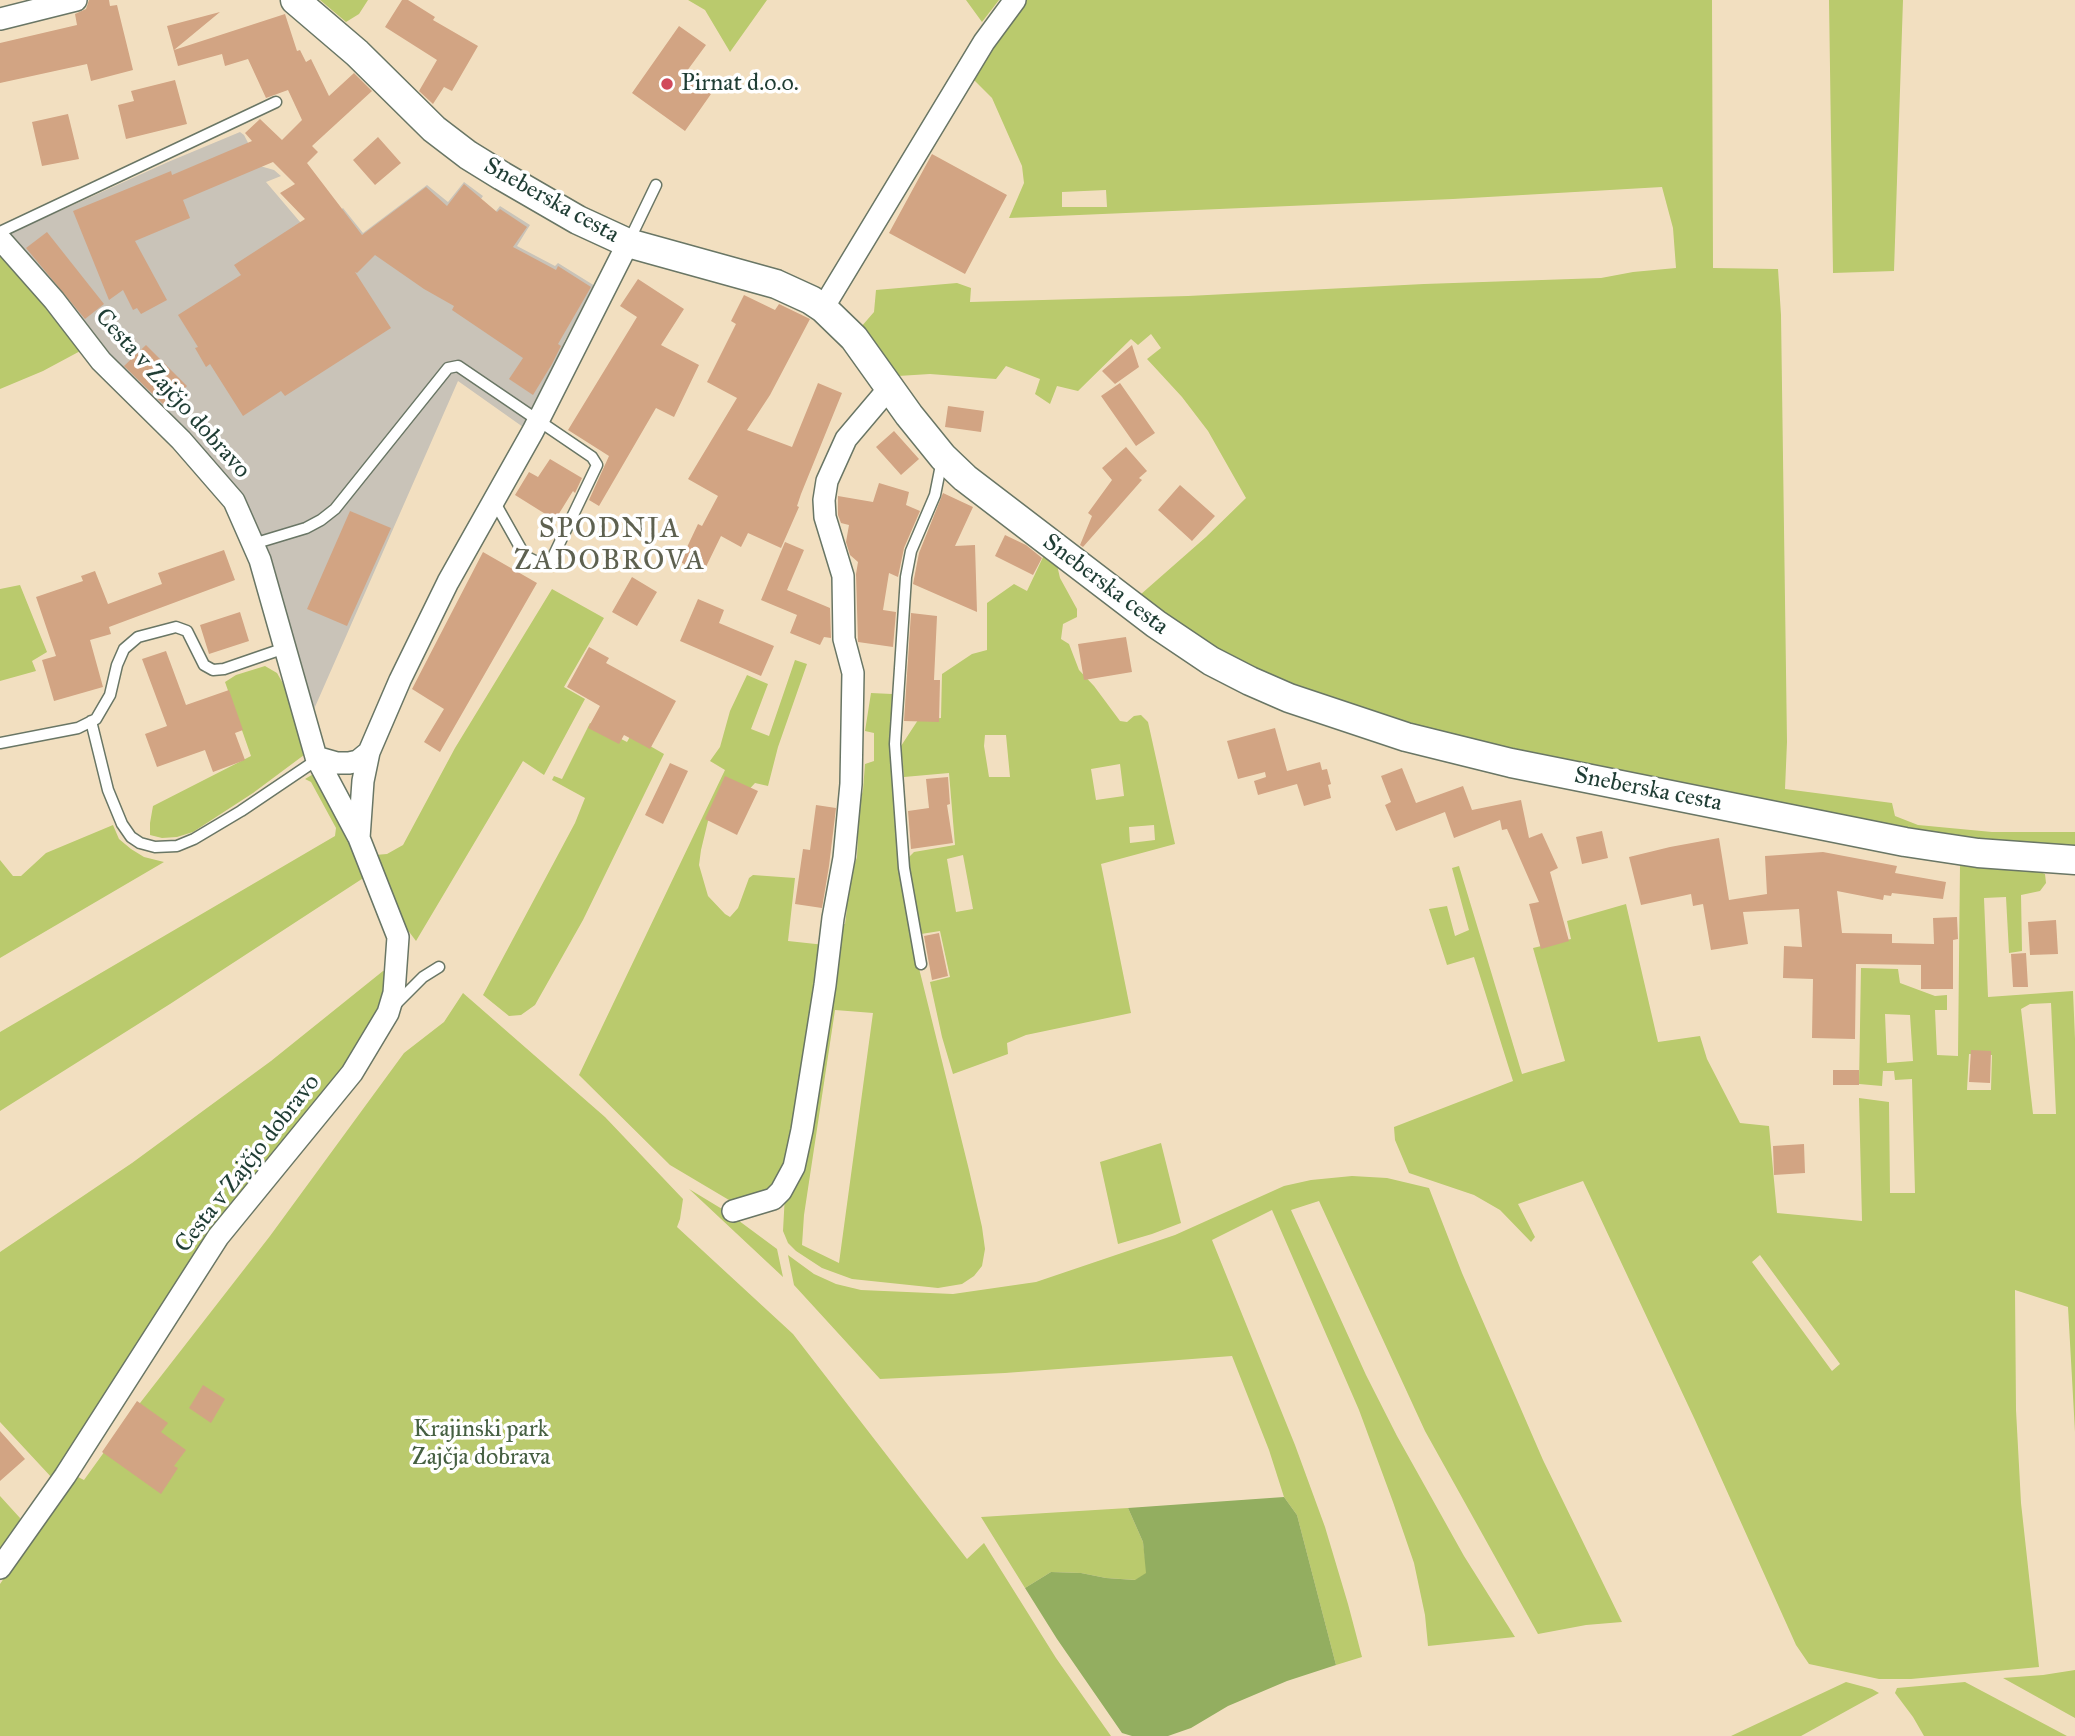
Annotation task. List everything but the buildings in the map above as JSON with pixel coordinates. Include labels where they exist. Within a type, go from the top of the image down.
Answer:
[{"type":"street","points":[[0,19],[76,0]]},
{"type":"street","name":"Sneberska cesta","points":[[295,0],[356,53],[434,129],[468,155],[578,220],[628,243],[776,284],[823,308],[854,338],[943,457],[989,498],[1156,624],[1223,667],[1289,698],[1405,737],[1546,770],[1905,842],[1978,853],[2075,860]]},
{"type":"street","points":[[823,308],[984,42],[1016,0]]},
{"type":"street","name":"Cesta v Zajčjo dobravo","points":[[0,239],[54,300],[101,361],[181,439],[234,501],[260,560],[317,758],[359,838],[398,937],[397,972],[388,1013],[352,1073],[218,1237],[65,1476],[0,1569]]},
{"type":"street","name":"Cesta v Zajčjo dobravo","points":[[359,838],[363,781],[369,752],[400,680],[448,582],[538,421],[628,243]]},
{"type":"street","points":[[733,1210],[773,1199],[781,1191],[794,1167],[802,1130],[844,858],[851,784],[853,673],[844,639],[843,576],[827,528],[824,499],[827,481],[846,439],[890,387]]},
{"type":"street","points":[[317,758],[348,763],[358,761],[369,752]]},
{"type":"lane","points":[[0,232],[276,102]]},
{"type":"lane","points":[[628,243],[656,185]]},
{"type":"lane","points":[[253,544],[306,528],[335,509],[448,368],[458,366],[592,457],[597,465],[551,563],[543,565],[524,556],[493,500]]},
{"type":"lane","points":[[921,964],[904,867],[895,744],[906,577],[911,551],[935,495],[943,457]]},
{"type":"lane","points":[[0,743],[78,728],[96,719],[110,695],[124,649],[138,637],[176,627],[187,631],[204,665],[213,670],[224,669],[285,648]]},
{"type":"lane","points":[[91,721],[108,790],[122,824],[131,837],[155,848],[177,846],[194,839],[317,758]]},
{"type":"lane","points":[[388,1013],[423,977],[439,967]]},
{"type":"shaded area","points":[[240,132],[260,166],[274,170],[281,176],[266,182],[306,229],[326,222],[343,208],[363,233],[427,185],[448,202],[464,182],[483,196],[470,215],[485,225],[500,206],[530,225],[517,246],[555,266],[558,263],[595,286],[564,342],[569,347],[523,427],[458,381],[311,716],[247,514],[104,356],[9,234]]},
{"type":"green space","points":[[320,0],[368,0],[359,14],[346,22]]},
{"type":"green space","points":[[688,0],[767,0],[730,52],[705,10]]},
{"type":"green space","points":[[966,0],[999,0],[982,22]]},
{"type":"green space","points":[[1013,0],[1712,0],[1713,268],[1778,269],[1781,315],[1787,742],[1785,789],[1892,803],[1895,816],[1918,825],[1992,832],[2075,832],[2075,848],[1980,842],[1902,831],[1410,728],[1237,662],[1178,626],[1140,595],[1246,498],[1208,431],[1182,397],[1147,359],[1161,348],[1151,334],[1138,345],[1131,339],[1078,391],[1057,386],[1050,404],[1035,394],[1040,379],[1006,366],[996,379],[930,374],[898,376],[861,327],[874,312],[876,290],[957,283],[971,288],[970,302],[1188,296],[1601,278],[1676,268],[1673,228],[1662,187],[1009,218],[1024,183],[1022,166],[992,98],[965,71]],"holes":[[[1106,190],[1107,207],[1062,207],[1062,192]]]},
{"type":"green space","points":[[1829,0],[1903,0],[1894,271],[1833,273]]},
{"type":"green space","points":[[0,247],[84,349],[43,371],[0,389]]},
{"type":"green space","points":[[1044,555],[1057,565],[1060,578],[1077,609],[1077,617],[1063,624],[1061,639],[1069,644],[1079,670],[1120,721],[1127,722],[1134,716],[1141,715],[1148,722],[1175,844],[1101,864],[1131,1013],[1026,1035],[1007,1043],[1008,1054],[953,1074],[930,982],[950,977],[940,931],[921,934],[907,859],[914,852],[955,845],[949,773],[904,777],[901,746],[918,720],[941,718],[942,674],[972,654],[987,650],[987,603],[1014,584],[1027,591]],"holes":[[[985,735],[1006,735],[1010,777],[989,777]],[[1120,764],[1124,796],[1096,800],[1091,769]],[[1154,825],[1155,840],[1130,843],[1129,827]],[[963,855],[973,909],[956,912],[947,859]]]},
{"type":"green space","points":[[20,585],[47,652],[32,661],[36,671],[0,681],[0,589]]},
{"type":"green space","points":[[552,589],[604,618],[564,687],[585,699],[544,775],[523,761],[416,941],[401,921],[375,855],[387,854],[403,845],[455,748]]},
{"type":"green space","points":[[795,660],[807,664],[778,747],[768,786],[755,783],[745,794],[708,821],[699,865],[708,896],[730,917],[738,908],[749,878],[753,875],[795,878],[788,941],[825,945],[797,1128],[777,1186],[734,1203],[670,1165],[579,1075],[725,770],[710,761],[720,747],[730,711],[747,675],[768,684],[751,729],[769,736]]},
{"type":"green space","points":[[265,666],[277,673],[285,687],[306,749],[304,755],[253,793],[193,832],[177,837],[162,838],[150,835],[153,806],[251,756],[225,682],[236,675]]},
{"type":"green space","points":[[871,693],[892,694],[891,746],[912,940],[969,1170],[985,1249],[982,1266],[974,1276],[962,1284],[938,1288],[852,1279],[822,1268],[796,1251],[788,1243],[783,1231],[785,1194],[838,925],[845,924],[847,908],[840,907],[857,857],[859,806],[865,764],[874,761],[874,733],[865,731]],"holes":[[[835,1010],[873,1013],[839,1263],[802,1245],[804,1215]]]},
{"type":"green space","points":[[590,723],[627,742],[631,735],[664,754],[583,920],[535,1005],[521,1015],[509,1016],[483,995],[575,823],[585,798],[552,780],[554,776],[562,779]]},
{"type":"green space","points":[[315,773],[368,875],[0,1111],[0,1032],[335,836],[336,828],[311,782],[305,779]]},
{"type":"green space","points":[[113,825],[119,839],[131,849],[144,857],[164,862],[0,958],[0,860],[13,876],[21,876],[46,853]]},
{"type":"green space","points":[[1960,865],[2037,871],[2045,874],[2046,883],[2040,891],[2021,895],[2022,951],[2009,953],[2006,897],[1984,898],[1988,997],[2073,991],[2075,1432],[2068,1307],[2015,1290],[2016,1410],[2021,1503],[2039,1667],[1911,1679],[1879,1679],[1809,1664],[1796,1645],[1583,1181],[1518,1204],[1535,1237],[1531,1242],[1500,1210],[1474,1195],[1409,1173],[1395,1140],[1394,1127],[1513,1081],[1474,957],[1447,965],[1429,909],[1447,906],[1455,936],[1469,930],[1452,868],[1459,866],[1522,1074],[1565,1061],[1533,948],[1571,939],[1567,921],[1626,904],[1658,1042],[1700,1036],[1707,1059],[1740,1123],[1769,1126],[1777,1213],[1862,1221],[1859,1098],[1889,1102],[1890,1193],[1915,1193],[1912,1079],[1895,1080],[1894,1071],[1883,1071],[1882,1086],[1859,1084],[1861,968],[1898,969],[1900,983],[1935,996],[1947,995],[1947,1010],[1935,1010],[1937,1055],[1958,1056]],"holes":[[[2051,1003],[2056,1114],[2033,1114],[2021,1009],[2030,1004]],[[1885,1014],[1910,1015],[1913,1061],[1887,1063]],[[1969,1054],[1992,1055],[1991,1090],[1967,1090]],[[1760,1255],[1840,1364],[1832,1371],[1752,1262]]]},
{"type":"green space","points":[[383,971],[390,973],[365,1042],[53,1479],[0,1422],[0,1252],[132,1163],[271,1061]]},
{"type":"green space","name":"Krajinski park Zajčja dobrava","points":[[463,993],[605,1117],[683,1199],[677,1227],[793,1334],[967,1559],[984,1543],[1056,1658],[1111,1736],[0,1736],[0,1584],[74,1475],[84,1480],[133,1412],[270,1236],[404,1053],[444,1022]]},
{"type":"green space","points":[[1161,1143],[1181,1223],[1118,1244],[1100,1162]]},
{"type":"green space","points":[[1352,1176],[1387,1178],[1429,1188],[1462,1273],[1543,1460],[1622,1622],[1586,1625],[1538,1634],[1425,1431],[1319,1201],[1291,1210],[1366,1375],[1397,1436],[1464,1556],[1515,1637],[1428,1646],[1425,1615],[1414,1563],[1393,1502],[1359,1410],[1272,1210],[1212,1240],[1295,1445],[1325,1527],[1348,1604],[1362,1657],[1336,1665],[1297,1515],[1284,1497],[1269,1450],[1232,1356],[1005,1373],[880,1379],[794,1285],[788,1255],[814,1274],[836,1284],[861,1290],[953,1294],[1036,1282],[1175,1235],[1284,1186]]},
{"type":"green space","points":[[689,1189],[727,1212],[777,1249],[783,1277]]},
{"type":"green space","points":[[0,1496],[20,1518],[18,1529],[0,1556]]},
{"type":"green space","points":[[1284,1497],[1297,1515],[1336,1665],[1287,1681],[1228,1706],[1191,1728],[1168,1736],[1132,1736],[1122,1733],[1025,1588],[1051,1572],[1135,1580],[1146,1573],[1143,1542],[1128,1508]]},
{"type":"green space","points":[[1128,1508],[1143,1542],[1147,1573],[1136,1580],[1051,1572],[1025,1588],[981,1517]]},
{"type":"green space","points":[[2075,1670],[2075,1718],[2003,1678],[2043,1675]]},
{"type":"green space","points":[[1846,1682],[1879,1693],[1801,1736],[1731,1736]]},
{"type":"green space","points":[[1965,1682],[2067,1736],[1924,1736],[1895,1693],[1897,1688]]},
{"type":"place","name":"Pirnat d.o.o.","points":[[667,84]]},
{"type":"district","name":"SPODNJA ZADOBROVA","points":[[610,546]]}]
